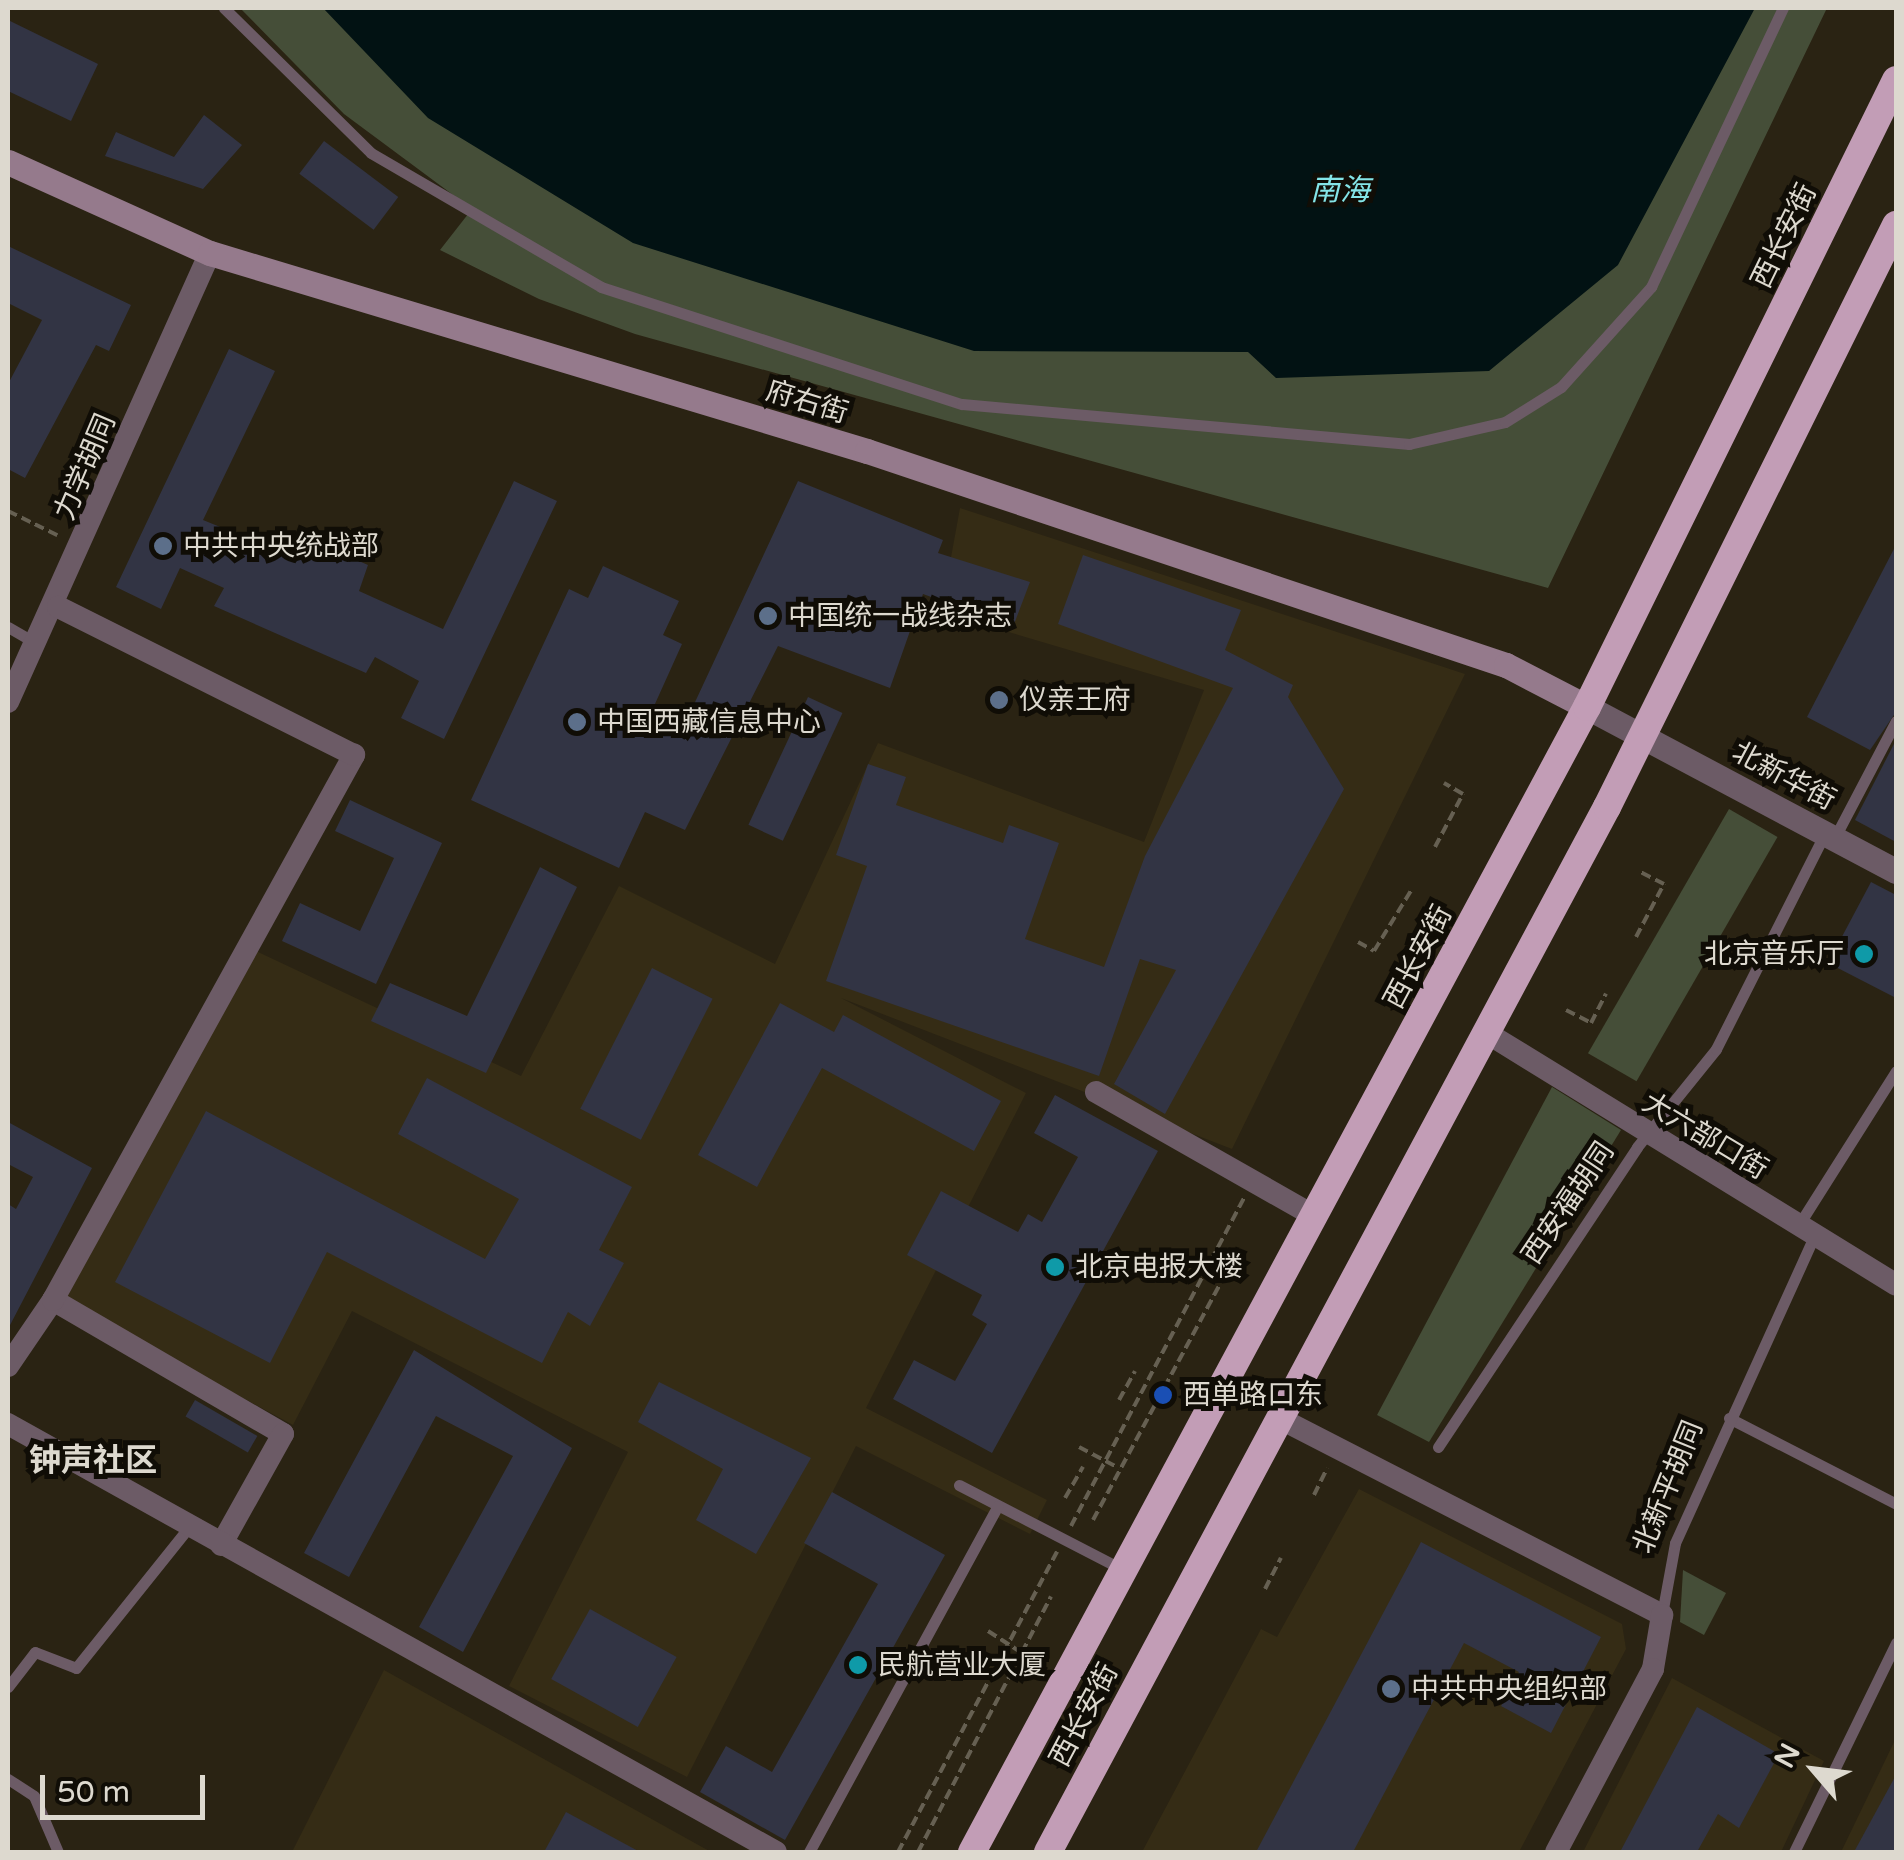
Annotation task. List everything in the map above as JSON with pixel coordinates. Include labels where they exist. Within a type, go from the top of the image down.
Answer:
[{"type":"highway","name":"西长安街","points":[[972,1852],[1587,707],[1896,80]]},
{"type":"highway","name":"西长安街","points":[[1048,1852],[1644,736],[1896,225]]},
{"type":"main road","name":"府右街","points":[[8,162],[210,253],[886,457],[1506,665],[1587,707]]},
{"type":"street","name":"力学胡同","points":[[8,702],[58,607],[210,253]]},
{"type":"street","points":[[8,1366],[53,1300],[354,755],[58,607]]},
{"type":"street","name":"北新华街","points":[[1587,707],[1896,871]]},
{"type":"street","name":"大六部口街","points":[[1487,1033],[1645,1136],[1896,1284]]},
{"type":"street","points":[[1096,1092],[1316,1217]]},
{"type":"street","points":[[53,1300],[283,1434],[221,1545]]},
{"type":"street","points":[[1279,1418],[1662,1615]]},
{"type":"street","points":[[8,1424],[776,1852]]},
{"type":"street","name":"北新平胡同","points":[[1556,1852],[1653,1669],[1662,1615]]},
{"type":"lane","points":[[224,8],[371,152],[601,287],[962,404],[1409,444],[1505,422],[1561,387],[1652,287],[1783,8]]},
{"type":"lane","points":[[8,628],[38,644]]},
{"type":"lane","name":"西安福胡同","points":[[1438,1447],[1645,1136],[1716,1048],[1896,721]]},
{"type":"lane","name":"北新平胡同","points":[[1662,1615],[1675,1543],[1806,1231],[1896,1071]]},
{"type":"lane","name":"北新平胡同","points":[[1729,1418],[1896,1504]]},
{"type":"lane","points":[[959,1486],[1126,1570]]},
{"type":"lane","points":[[809,1852],[998,1506]]},
{"type":"lane","points":[[9,1691],[35,1652],[76,1668],[189,1527]]},
{"type":"lane","points":[[1794,1852],[1896,1642]]},
{"type":"lane","points":[[8,1779],[34,1796],[58,1852]]},
{"type":"path","points":[[1434,847],[1463,794],[1444,784]]},
{"type":"path","points":[[1636,937],[1664,884],[1640,872]]},
{"type":"path","points":[[1358,942],[1374,952],[1412,889]]},
{"type":"path","points":[[1566,1010],[1591,1023],[1606,994]]},
{"type":"path","points":[[898,1852],[1253,1181]]},
{"type":"path","points":[[1093,1520],[1222,1282]]},
{"type":"path","points":[[1119,1400],[1135,1371]]},
{"type":"path","points":[[1079,1447],[1120,1468]]},
{"type":"path","points":[[1314,1495],[1330,1464]]},
{"type":"path","points":[[1066,1498],[1083,1467]]},
{"type":"path","points":[[1265,1590],[1281,1558]]},
{"type":"path","points":[[918,1852],[1051,1596]]},
{"type":"path","points":[[988,1632],[1022,1653]]},
{"type":"shaded area","points":[[960,508],[1465,674],[1232,1149],[841,998],[1026,1093],[866,1408],[1047,1500],[1030,1534],[856,1446],[687,1777],[509,1686],[628,1452],[352,1311],[293,1425],[58,1298],[256,951],[521,1076],[619,886],[775,964],[878,743],[1144,842],[1204,690],[941,612]]},
{"type":"shaded area","points":[[1359,1489],[1622,1624],[1626,1649],[1519,1852],[1142,1852],[1261,1629],[1277,1637]]},
{"type":"shaded area","points":[[384,1670],[711,1852],[292,1852]]},
{"type":"shaded area","points":[[1672,1678],[1824,1761],[1781,1852],[1583,1852]]},
{"type":"shaded area","points":[[1896,1738],[1896,1852],[1841,1852]]},
{"type":"green space","name":"南海","points":[[240,8],[1827,8],[1548,588],[635,334],[539,299],[440,250],[472,209],[344,114]]},
{"type":"green space","points":[[1729,809],[1777,837],[1636,1081],[1588,1053]]},
{"type":"green space","points":[[1552,1087],[1621,1130],[1429,1442],[1377,1415]]},
{"type":"green space","points":[[1683,1570],[1726,1593],[1704,1635],[1680,1622]]},
{"type":"water","name":"南海","points":[[323,8],[1755,8],[1618,265],[1489,371],[1276,378],[1248,352],[974,351],[633,243],[428,118]]},
{"type":"building","points":[[8,20],[98,64],[71,121],[8,91]]},
{"type":"building","points":[[204,115],[242,145],[203,189],[105,156],[116,132],[174,157]]},
{"type":"building","points":[[324,141],[398,197],[374,230],[299,174]]},
{"type":"building","points":[[8,246],[131,305],[109,351],[96,345],[25,478],[8,469],[8,384],[42,320],[8,303]]},
{"type":"building","name":"中共中央统战部","points":[[229,349],[275,371],[203,520],[307,562],[316,542],[368,565],[359,591],[443,629],[514,481],[557,501],[444,739],[401,718],[419,681],[375,657],[366,673],[214,606],[224,588],[180,568],[161,609],[116,587]]},
{"type":"building","points":[[798,481],[943,540],[938,553],[1030,582],[1013,627],[923,594],[890,688],[778,646],[685,830],[645,812],[619,868],[471,800],[569,589],[588,598],[603,566],[679,601],[663,635],[682,644],[650,715],[682,730]]},
{"type":"building","points":[[1896,545],[1896,712],[1870,750],[1807,717]]},
{"type":"building","points":[[1083,555],[1241,610],[1225,650],[1293,685],[1288,697],[1344,789],[1165,1114],[1114,1084],[1176,970],[1140,959],[1099,1076],[826,981],[867,866],[836,855],[868,764],[906,777],[896,805],[1003,843],[1009,825],[1059,843],[1025,939],[1104,967],[1145,856],[1233,688],[1058,624]]},
{"type":"building","points":[[808,697],[842,713],[783,841],[748,825]]},
{"type":"building","points":[[1896,740],[1896,842],[1855,820]]},
{"type":"building","points":[[350,800],[442,843],[376,984],[282,941],[300,903],[360,931],[394,858],[335,831]]},
{"type":"building","points":[[540,867],[577,887],[486,1073],[371,1021],[390,983],[467,1016]]},
{"type":"building","name":"北京音乐厅","points":[[1871,882],[1896,895],[1896,998],[1828,963]]},
{"type":"building","points":[[652,968],[713,999],[641,1140],[580,1109]]},
{"type":"building","points":[[780,1003],[834,1032],[843,1015],[1001,1101],[974,1151],[822,1068],[757,1187],[698,1155]]},
{"type":"building","points":[[427,1078],[632,1187],[599,1250],[624,1263],[590,1326],[568,1312],[542,1363],[327,1252],[270,1363],[115,1282],[206,1111],[485,1259],[519,1199],[398,1134]]},
{"type":"building","name":"北京电报大楼","points":[[1055,1095],[1158,1151],[992,1453],[893,1399],[914,1360],[955,1381],[987,1324],[972,1315],[982,1295],[907,1255],[941,1191],[1018,1232],[1028,1214],[1042,1222],[1078,1157],[1034,1133]]},
{"type":"building","points":[[8,1122],[92,1168],[8,1329],[8,1204],[16,1209],[33,1177],[8,1164]]},
{"type":"building","points":[[414,1350],[572,1448],[463,1652],[419,1627],[513,1456],[436,1416],[349,1577],[304,1553]]},
{"type":"building","points":[[659,1382],[811,1458],[756,1554],[696,1520],[723,1469],[638,1422]]},
{"type":"building","points":[[195,1400],[257,1436],[248,1452],[186,1416]]},
{"type":"building","name":"民航营业大厦","points":[[832,1492],[945,1555],[785,1840],[700,1792],[726,1746],[772,1772],[878,1584],[804,1543]]},
{"type":"building","name":"中共中央组织部","points":[[1421,1542],[1601,1637],[1551,1733],[1501,1706],[1519,1672],[1464,1643],[1353,1852],[1256,1852]]},
{"type":"building","points":[[590,1609],[677,1657],[638,1727],[551,1679]]},
{"type":"building","points":[[1697,1707],[1779,1754],[1739,1828],[1718,1814],[1697,1852],[1620,1852]]},
{"type":"building","points":[[1896,1775],[1896,1852],[1854,1852]]},
{"type":"building","points":[[566,1812],[640,1852],[544,1852]]},
{"type":"place","name":"中共中央统战部","points":[[163,546]]},
{"type":"place","name":"中国统一战线杂志","points":[[768,616]]},
{"type":"place","name":"仪亲王府","points":[[999,700]]},
{"type":"place","name":"中国西藏信息中心","points":[[577,722]]},
{"type":"place","name":"北京音乐厅","points":[[1864,954]]},
{"type":"place","name":"北京电报大楼","points":[[1055,1267]]},
{"type":"place","name":"西单路口东","points":[[1163,1395]]},
{"type":"place","name":"民航营业大厦","points":[[858,1665]]},
{"type":"place","name":"中共中央组织部","points":[[1391,1689]]},
{"type":"district","name":"钟声社区","points":[[93,1461]]}]
